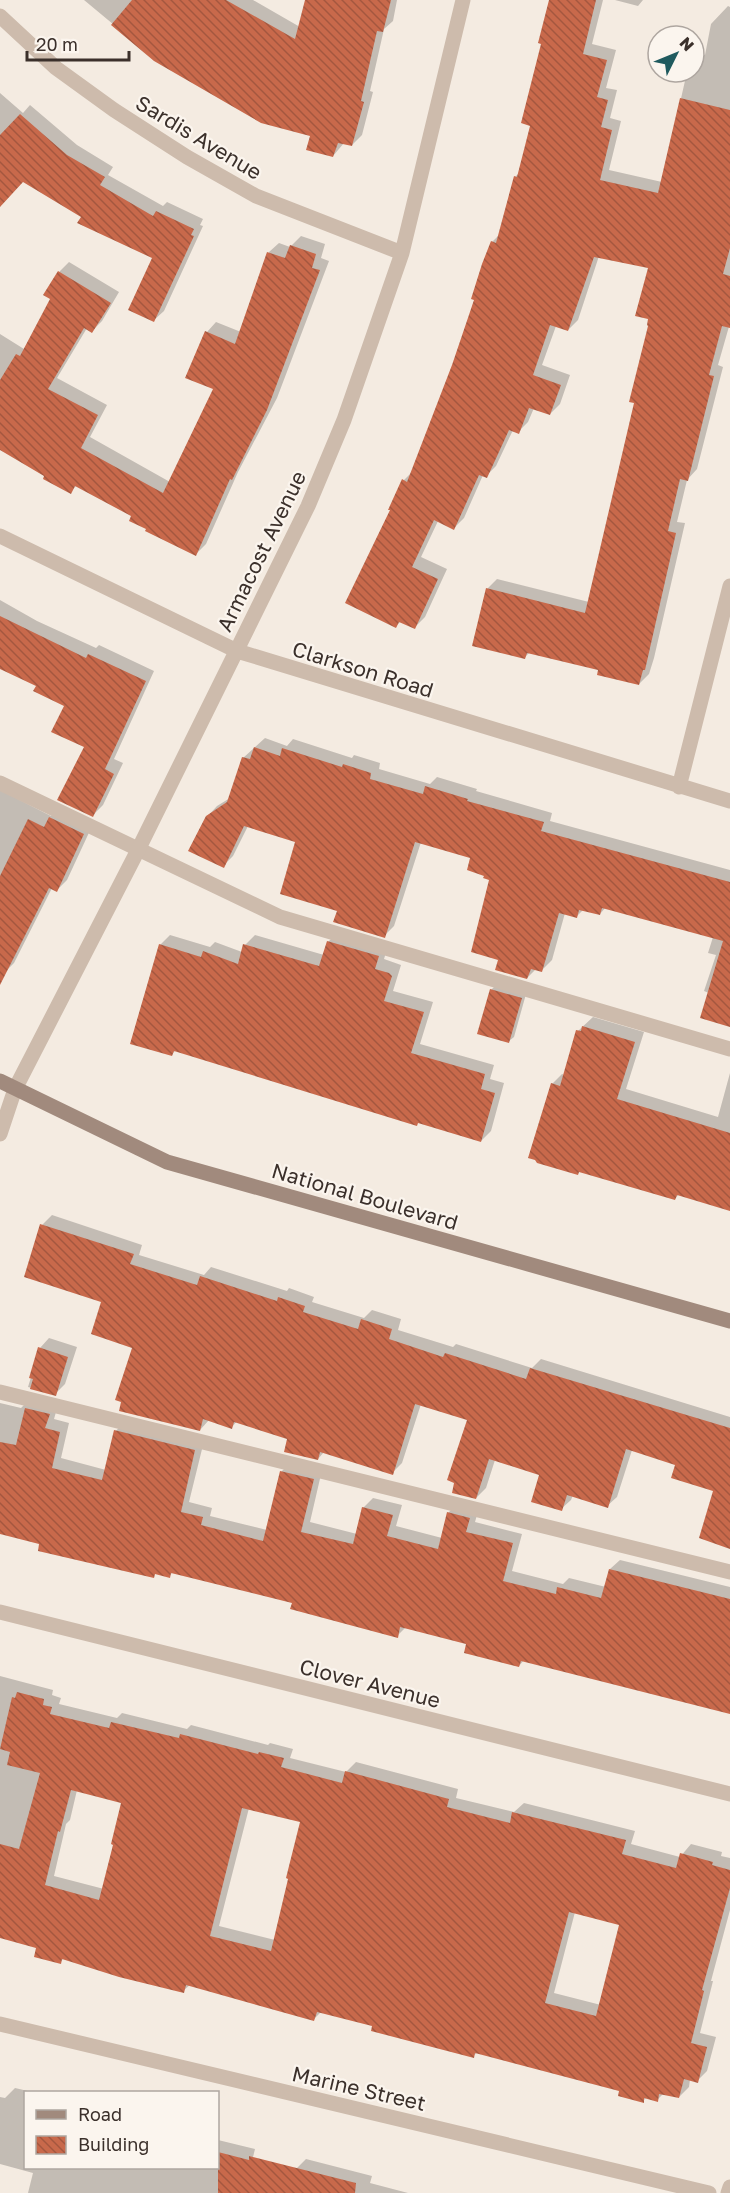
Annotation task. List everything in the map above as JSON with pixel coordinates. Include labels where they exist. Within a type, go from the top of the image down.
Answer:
[{"type":"main road","name":"National Boulevard","points":[[0,1081],[167,1162],[730,1322]]},
{"type":"street","name":"Armacost Avenue","points":[[0,1134],[15,1089],[237,651],[313,495],[344,420],[402,253],[463,0]]},
{"type":"street","name":"Sardis Avenue","points":[[0,15],[56,68],[114,110],[187,157],[256,196],[402,253]]},
{"type":"street","name":"Clarkson Road","points":[[0,536],[237,651],[730,801]]},
{"type":"street","points":[[680,787],[730,586]]},
{"type":"street","points":[[0,783],[280,917],[730,1049]]},
{"type":"street","points":[[0,1392],[730,1572]]},
{"type":"street","name":"Clover Avenue","points":[[0,1612],[730,1794]]},
{"type":"street","name":"Marine Street","points":[[0,2024],[709,2193]]},
{"type":"street","points":[[728,2193],[730,2187]]},
{"type":"building","points":[[132,0],[226,0],[295,39],[305,0],[391,0],[383,32],[377,31],[361,101],[364,102],[352,146],[338,143],[333,157],[306,150],[310,136],[261,123],[154,61],[111,25]]},
{"type":"building","points":[[549,0],[596,0],[583,54],[607,60],[597,97],[608,100],[601,127],[612,130],[600,180],[658,193],[680,98],[730,110],[730,248],[723,274],[730,276],[730,328],[722,326],[709,375],[714,376],[688,481],[680,479],[668,531],[676,533],[645,670],[643,670],[639,685],[597,675],[598,670],[527,653],[525,659],[472,646],[486,588],[585,613],[634,403],[629,402],[648,326],[648,319],[635,316],[648,268],[594,257],[568,331],[550,325],[533,375],[561,385],[550,415],[529,408],[519,434],[509,430],[487,478],[479,475],[454,530],[434,520],[412,567],[438,579],[415,629],[399,622],[396,628],[345,603],[390,510],[388,510],[402,479],[407,482],[452,365],[474,300],[471,299],[482,264],[491,241],[496,243],[530,126],[521,123],[541,44],[538,43]]},
{"type":"building","points":[[20,114],[67,155],[105,177],[100,185],[153,216],[156,211],[194,229],[191,235],[194,236],[154,322],[128,310],[152,258],[77,223],[81,217],[23,182],[0,207],[0,135]]},
{"type":"building","points":[[290,245],[316,254],[312,268],[320,270],[267,410],[232,480],[230,479],[196,556],[145,531],[146,529],[129,521],[131,516],[75,486],[71,494],[43,479],[44,476],[0,450],[0,380],[16,354],[20,356],[50,299],[43,295],[58,271],[111,303],[92,333],[84,328],[48,389],[98,415],[81,448],[163,493],[213,389],[185,378],[205,331],[235,344],[267,252],[285,258]]},
{"type":"building","points":[[0,616],[86,658],[88,654],[146,681],[105,769],[114,774],[93,817],[57,800],[84,747],[51,732],[64,706],[33,691],[36,686],[0,669]]},
{"type":"building","points":[[254,747],[280,756],[282,748],[342,767],[343,764],[371,773],[370,779],[423,794],[425,786],[468,799],[467,801],[544,822],[541,831],[730,882],[730,1027],[700,1018],[723,941],[602,908],[600,915],[579,910],[577,918],[559,913],[542,972],[531,969],[527,979],[495,970],[498,960],[471,952],[489,880],[467,870],[470,858],[415,842],[385,938],[333,922],[337,911],[280,894],[295,842],[244,826],[224,868],[188,851],[206,816],[227,802],[242,757],[250,759]]},
{"type":"building","points":[[49,817],[84,834],[57,892],[49,888],[0,985],[0,876],[28,819],[44,827]]},
{"type":"building","points":[[327,941],[379,956],[375,969],[392,976],[384,1001],[424,1012],[411,1053],[485,1074],[481,1089],[495,1093],[481,1142],[418,1123],[417,1126],[174,1051],[172,1056],[130,1044],[159,944],[201,957],[203,951],[238,964],[243,944],[319,966]]},
{"type":"building","points":[[490,989],[522,998],[509,1043],[477,1034]]},
{"type":"building","points":[[582,1026],[635,1042],[617,1099],[730,1133],[730,1211],[677,1195],[675,1200],[579,1172],[578,1175],[537,1163],[528,1158],[551,1083],[560,1086],[576,1030],[581,1031]]},
{"type":"building","points":[[40,1224],[134,1254],[130,1264],[197,1285],[200,1276],[277,1301],[278,1297],[305,1306],[303,1312],[358,1329],[361,1319],[392,1329],[389,1339],[443,1357],[445,1353],[526,1379],[530,1368],[730,1428],[730,1549],[699,1538],[713,1491],[671,1478],[675,1465],[626,1449],[608,1508],[567,1495],[562,1511],[531,1502],[539,1475],[489,1459],[476,1499],[452,1493],[454,1483],[447,1480],[467,1420],[415,1404],[393,1475],[320,1452],[318,1460],[284,1452],[287,1439],[234,1422],[232,1429],[203,1419],[200,1431],[119,1411],[121,1402],[115,1400],[132,1348],[91,1334],[101,1302],[24,1277]]},
{"type":"building","points":[[38,1347],[68,1357],[56,1396],[30,1389],[33,1379],[29,1378]]},
{"type":"building","points":[[25,1408],[50,1414],[45,1428],[60,1432],[52,1468],[102,1480],[114,1430],[195,1450],[181,1512],[203,1517],[201,1525],[263,1541],[280,1471],[314,1479],[301,1532],[353,1544],[362,1507],[393,1515],[387,1536],[438,1549],[447,1512],[470,1518],[466,1532],[513,1543],[503,1581],[556,1594],[557,1587],[601,1598],[609,1569],[730,1599],[730,1714],[521,1661],[519,1667],[464,1653],[466,1644],[400,1627],[398,1638],[290,1609],[292,1603],[171,1573],[170,1578],[155,1574],[154,1578],[38,1551],[39,1544],[0,1534],[0,1442],[16,1445]]},
{"type":"building","points":[[17,1692],[44,1699],[43,1705],[52,1707],[50,1714],[109,1728],[111,1722],[179,1738],[180,1734],[258,1754],[259,1752],[284,1758],[281,1767],[342,1783],[345,1771],[449,1799],[447,1807],[510,1823],[512,1812],[626,1840],[622,1854],[676,1868],[680,1853],[713,1862],[712,1865],[730,1870],[730,1888],[702,1990],[704,1991],[691,2043],[707,2047],[698,2083],[684,2079],[679,2098],[659,2094],[658,2102],[644,2098],[644,2103],[618,2096],[619,2091],[475,2053],[474,2058],[371,2031],[372,2026],[317,2012],[314,2021],[186,1985],[184,1993],[119,1977],[62,1959],[61,1964],[34,1957],[36,1948],[0,1938],[0,1844],[19,1849],[40,1773],[7,1765],[10,1752],[0,1749],[12,1697],[15,1698]],"holes":[[[71,1790],[121,1803],[99,1900],[45,1885]],[[242,1808],[300,1822],[271,1951],[210,1936]],[[569,1912],[619,1925],[596,2016],[545,2003]]]},
{"type":"building","points":[[219,2152],[249,2160],[249,2156],[356,2183],[355,2193],[218,2193]]}]
